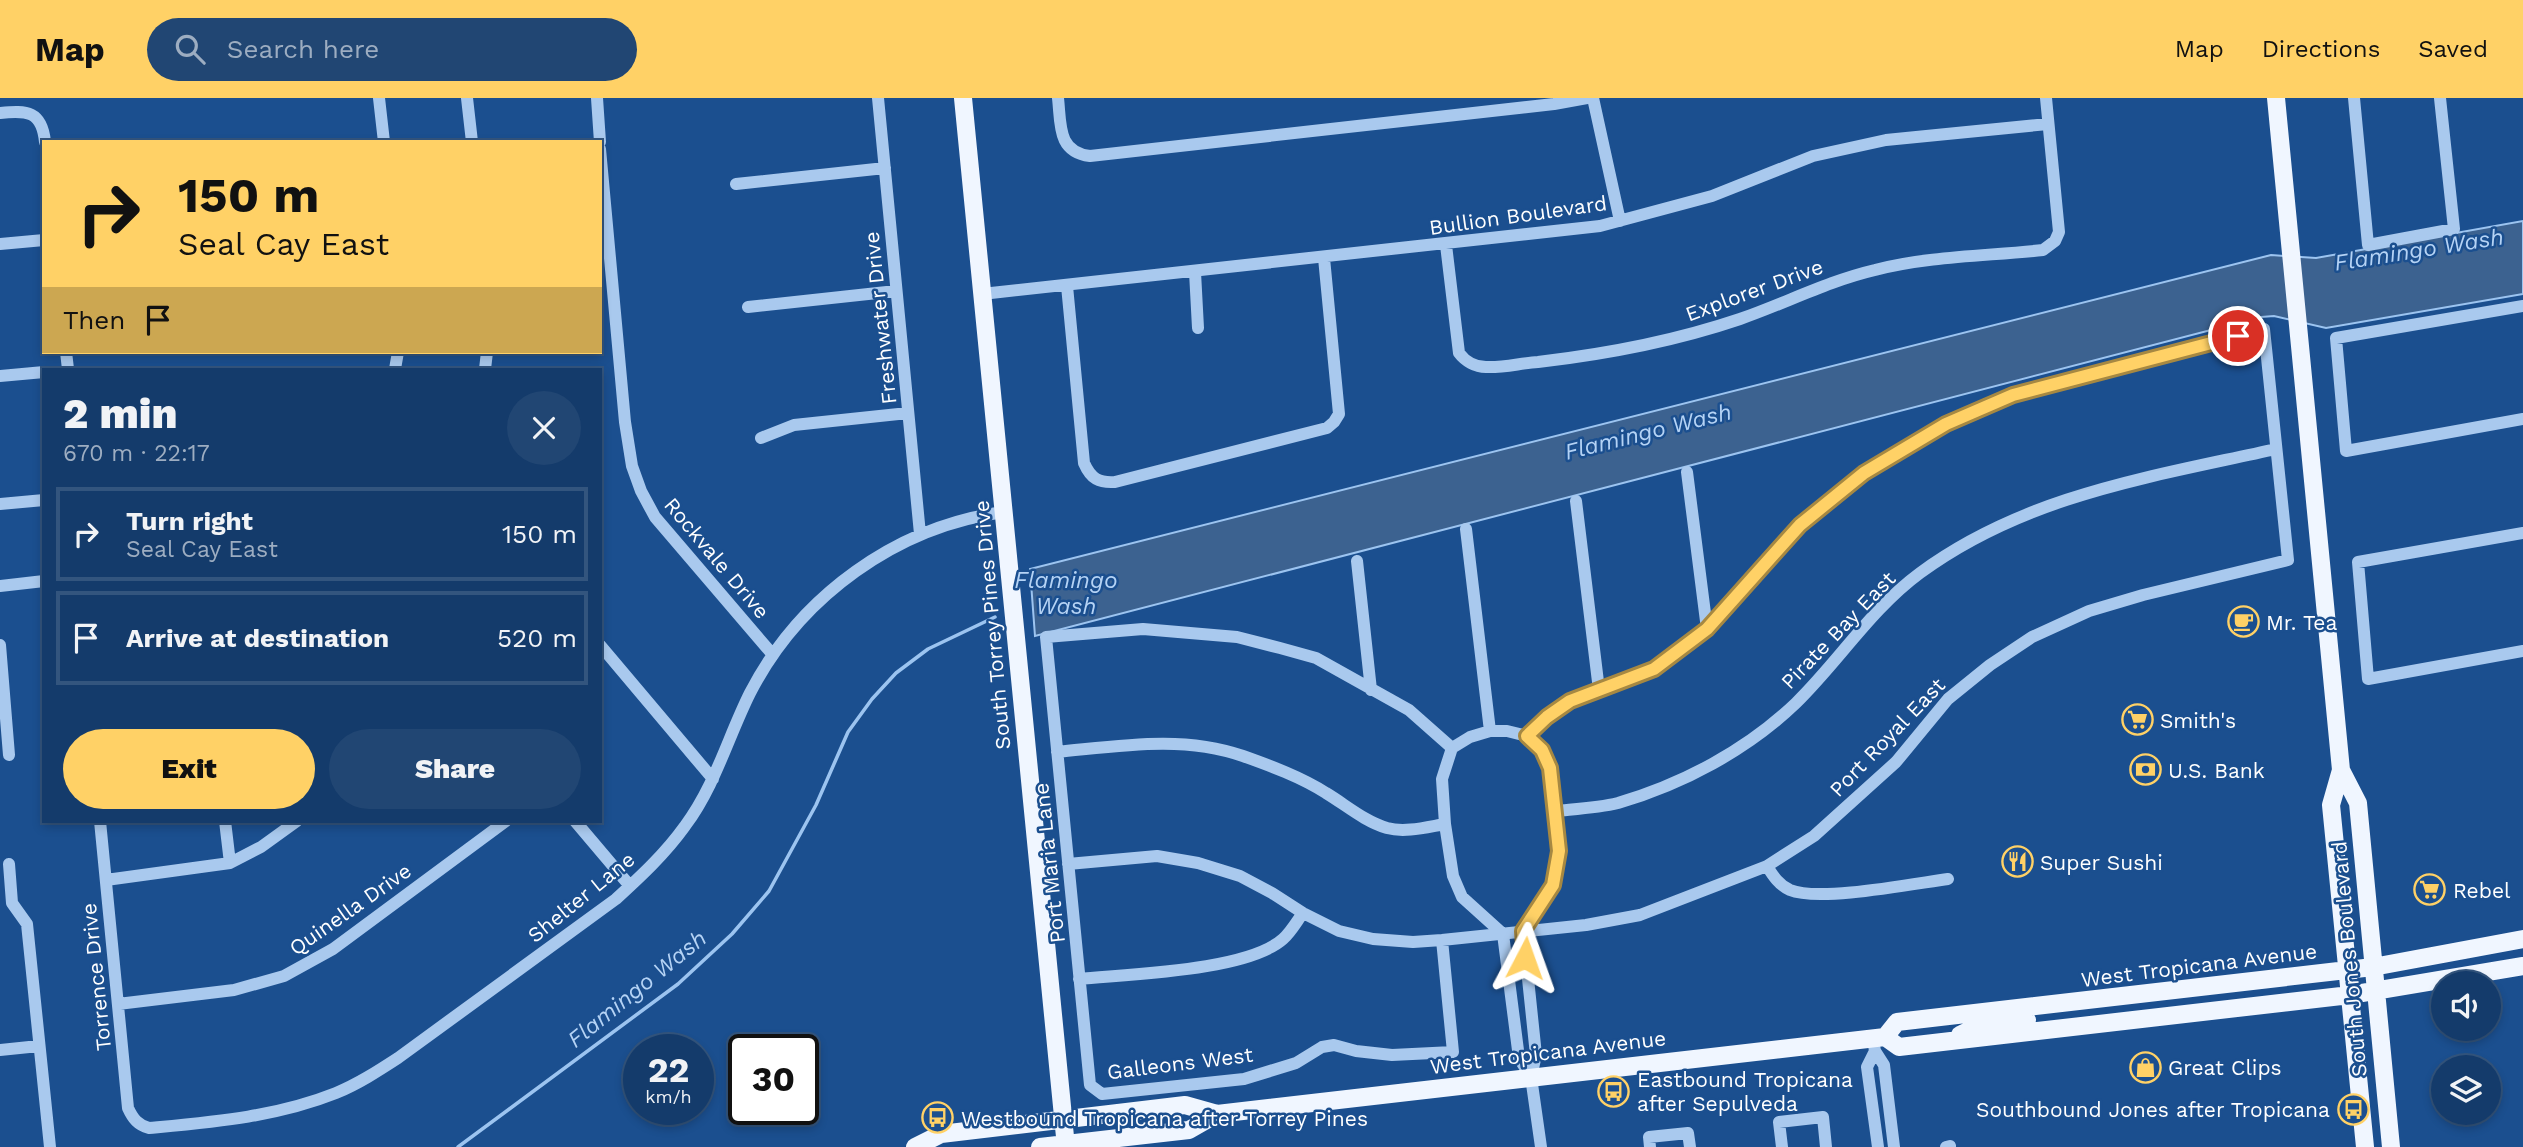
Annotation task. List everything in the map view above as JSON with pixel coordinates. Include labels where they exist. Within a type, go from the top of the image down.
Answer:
[{"type":"main road","name":"South Torrey Pines Drive","points":[[963,98],[1066,1145]]},
{"type":"main road","name":"South Jones Boulevard","points":[[2276,98],[2341,770],[2358,803],[2391,1147]]},
{"type":"main road","name":"South Jones Boulevard","points":[[2341,770],[2330,805],[2365,1147]]},
{"type":"main road","name":"West Tropicana Avenue","points":[[1878,1042],[1897,1022],[2373,967],[2523,939]]},
{"type":"main road","name":"West Tropicana Avenue","points":[[915,1147],[941,1134],[1185,1105],[1217,1114],[1531,1077],[1878,1042],[1899,1047],[2375,992],[2523,966]]},
{"type":"main road","points":[[1952,1041],[1965,1031],[1979,1026],[2039,1017],[2050,1005]]},
{"type":"main road","name":"West Tropicana Avenue","points":[[1040,1147],[1189,1130],[1217,1114]]},
{"type":"street","points":[[379,98],[384,140]]},
{"type":"street","points":[[467,98],[472,140]]},
{"type":"street","points":[[597,98],[600,140]]},
{"type":"street","name":"Freshwater Drive","points":[[878,98],[920,534]]},
{"type":"street","points":[[1058,98],[1062,138],[1068,148],[1079,155],[1090,156],[1512,103],[1587,98]]},
{"type":"street","points":[[1593,98],[1620,221]]},
{"type":"street","points":[[2046,98],[2048,124]]},
{"type":"street","points":[[2354,98],[2368,245],[2454,229],[2440,98]]},
{"type":"street","points":[[0,113],[19,111],[34,115],[41,122],[45,140]]},
{"type":"street","name":"Bullion Boulevard","points":[[982,294],[1600,226],[1712,196],[1813,156],[1886,140],[2048,124]]},
{"type":"street","name":"Explorer Drive","points":[[1446,245],[1459,353],[1465,361],[1484,367],[1567,359],[1622,350],[1741,319],[1838,280],[1877,269],[2043,250],[2055,241],[2059,232],[2048,124]]},
{"type":"street","points":[[736,184],[885,168]]},
{"type":"street","name":"Rockvale Drive","points":[[602,197],[605,270],[628,446],[641,491],[655,517],[674,541],[773,655]]},
{"type":"street","points":[[0,244],[42,240]]},
{"type":"street","points":[[1067,286],[1084,464],[1095,480],[1115,482],[1327,428],[1334,422],[1339,414],[1324,258]]},
{"type":"street","points":[[1195,272],[1198,328]]},
{"type":"street","points":[[748,307],[897,290]]},
{"type":"street","points":[[2523,306],[2336,338],[2346,451],[2523,419]]},
{"type":"street","points":[[1527,736],[1547,717],[1570,701],[1654,669],[1707,629],[1800,525],[1864,473],[1946,424],[2013,395],[2263,330],[2276,449]]},
{"type":"street","points":[[0,376],[42,372]]},
{"type":"street","points":[[761,438],[794,425],[908,413]]},
{"type":"street","name":"Port Royal East","points":[[1068,864],[1157,856],[1198,863],[1240,876],[1272,892],[1303,914],[1339,931],[1373,939],[1413,942],[1442,940],[1586,925],[1640,915],[1767,866],[1814,835],[1896,762],[1948,699],[1990,665],[2032,637],[2089,611],[2121,601],[2288,560],[2276,449]]},
{"type":"street","name":"Pirate Bay East","points":[[1555,811],[1615,804],[1665,787],[1756,737],[1796,703],[1880,609],[1920,574],[1971,542],[2024,514],[2097,489],[2276,449]]},
{"type":"street","points":[[1687,472],[1707,629]]},
{"type":"street","points":[[0,504],[42,500]]},
{"type":"street","points":[[1576,501],[1599,690]]},
{"type":"street","name":"Shelter Lane","points":[[141,1126],[149,1128],[236,1119],[276,1112],[338,1092],[369,1077],[398,1058],[615,899],[646,872],[686,826],[713,779],[751,692],[773,655],[810,610],[829,592],[869,561],[920,534],[977,516],[1004,512]]},
{"type":"street","points":[[1466,528],[1490,731]]},
{"type":"street","points":[[2523,533],[2358,562],[2368,679],[2523,651]]},
{"type":"street","points":[[1357,561],[1371,690],[1409,710],[1452,748]]},
{"type":"street","points":[[0,586],[42,581]]},
{"type":"street","name":"Port Maria Lane","points":[[1090,1085],[1046,637],[1143,629],[1237,637],[1316,658],[1371,690]]},
{"type":"street","points":[[0,645],[9,755]]},
{"type":"street","points":[[602,647],[713,779]]},
{"type":"street","points":[[1531,1077],[1519,1058],[1513,933],[1553,885],[1559,851],[1550,768],[1542,750],[1527,736],[1507,731],[1490,731],[1470,737],[1452,748],[1442,779],[1445,824],[1453,876],[1462,897],[1513,933],[1536,1055],[1531,1077],[1541,1147]]},
{"type":"street","points":[[1057,752],[1149,743],[1191,744],[1241,755],[1295,776],[1356,813],[1388,828],[1413,830],[1445,824]]},
{"type":"street","name":"Torrence Drive","points":[[100,823],[128,1108],[133,1119],[141,1126]]},
{"type":"street","points":[[225,823],[230,863]]},
{"type":"street","points":[[106,880],[230,863],[261,847],[294,823]]},
{"type":"street","name":"Quinella Drive","points":[[118,1004],[234,990],[284,976],[333,950],[503,823]]},
{"type":"street","points":[[577,823],[630,887]]},
{"type":"street","points":[[9,864],[12,903],[27,924],[50,1147]]},
{"type":"street","points":[[1767,866],[1777,881],[1789,890],[1814,895],[1948,879]]},
{"type":"street","points":[[1079,979],[1233,962],[1260,952],[1283,939],[1303,914]]},
{"type":"street","name":"Galleons West","points":[[1090,1085],[1102,1094],[1244,1079],[1296,1063],[1322,1047],[1334,1045],[1356,1051],[1392,1055],[1453,1052],[1442,940]]},
{"type":"street","points":[[1878,1042],[1867,1067],[1878,1147]]},
{"type":"street","points":[[1878,1042],[1884,1065],[1894,1147]]},
{"type":"street","points":[[0,1050],[39,1046]]},
{"type":"street","points":[[1782,1147],[1779,1122],[1823,1117],[1826,1147]]},
{"type":"street","points":[[1650,1147],[1649,1138],[1688,1133],[1690,1147]]},
{"type":"water","name":"Flamingo Wash","points":[[2523,221],[2523,294],[2326,328],[2274,316],[2261,317],[1035,636],[1030,569],[2271,255],[2316,258]]},
{"type":"waterway","name":"Flamingo Wash","points":[[458,1147],[678,984],[732,934],[769,891],[816,805],[848,732],[872,699],[896,673],[928,649],[995,617]]},
{"type":"place","name":"Mr. Tea","points":[[2243,622]]},
{"type":"place","name":"Smith's","points":[[2137,720]]},
{"type":"place","name":"U.S. Bank","points":[[2145,770]]},
{"type":"place","name":"Super Sushi","points":[[2017,862]]},
{"type":"place","name":"Rebel","points":[[2430,890]]},
{"type":"place","name":"Great Clips","points":[[2145,1067]]},
{"type":"place","name":"Eastbound Tropicana after Sepulveda","points":[[1614,1091]]},
{"type":"place","name":"Southbound Jones after Tropicana","points":[[2353,1109]]},
{"type":"place","name":"Westbound Tropicana after Torrey Pines","points":[[938,1118]]},
{"type":"route","points":[[1525,958],[1523,931],[1553,885],[1559,851],[1550,768],[1542,750],[1527,736],[1547,717],[1570,701],[1654,669],[1707,629],[1800,525],[1864,473],[1946,424],[2013,395],[2238,336]]}]
